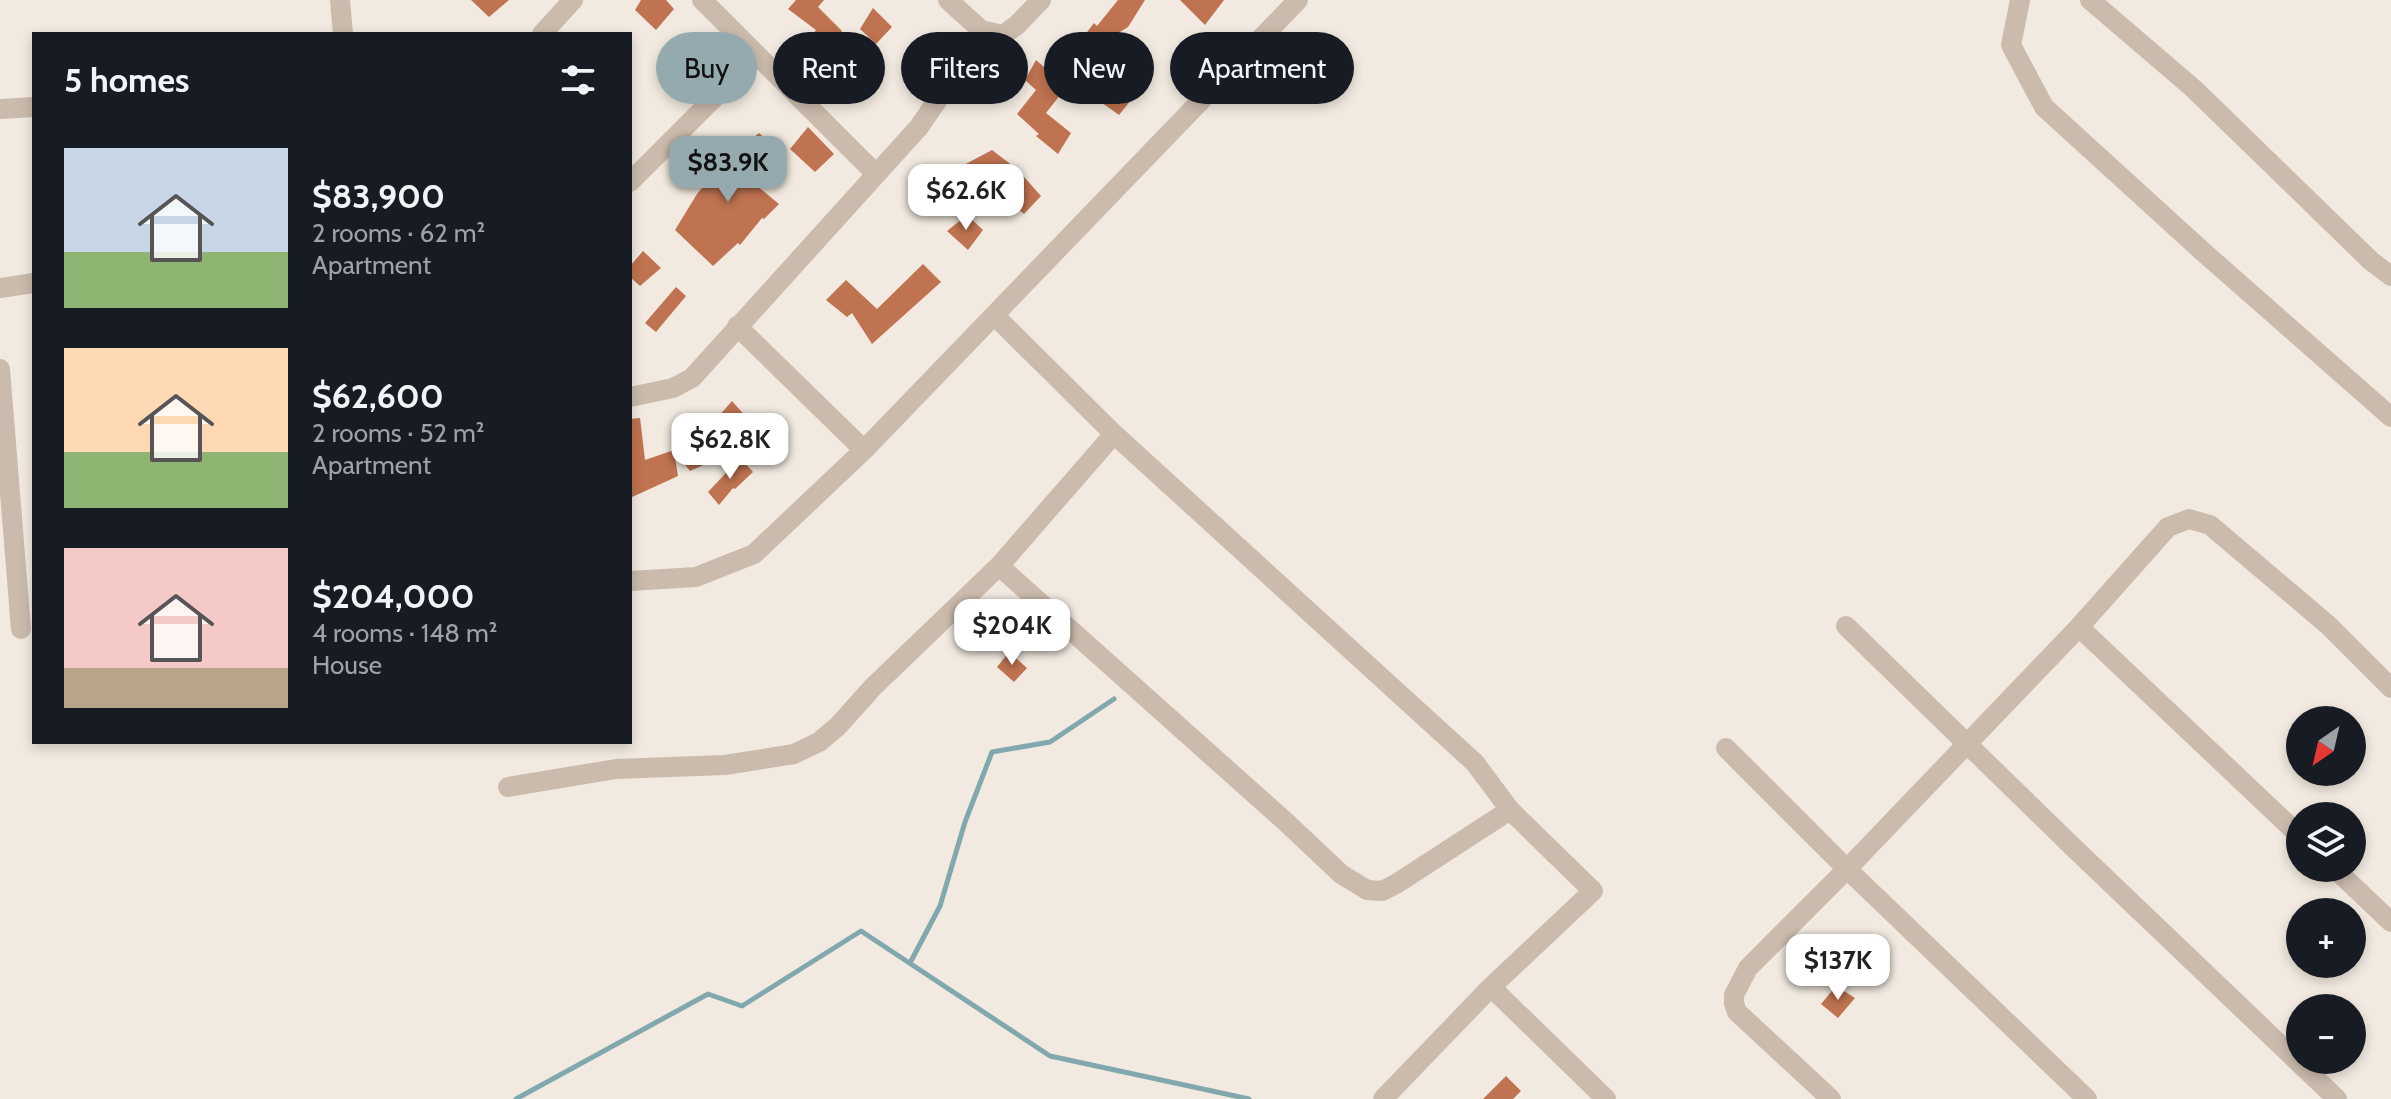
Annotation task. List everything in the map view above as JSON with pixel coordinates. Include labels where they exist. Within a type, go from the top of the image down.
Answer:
[{"type":"street","points":[[340,0],[343,32]]},
{"type":"street","points":[[544,32],[573,0]]},
{"type":"street","points":[[702,0],[733,32]]},
{"type":"street","points":[[948,0],[981,30],[1003,35],[1041,0]]},
{"type":"street","points":[[632,581],[696,577],[754,554],[864,450],[1298,0]]},
{"type":"street","points":[[2020,0],[2011,45],[2044,107],[2391,417]]},
{"type":"street","points":[[2090,0],[2194,89],[2371,261],[2391,276]]},
{"type":"street","points":[[632,397],[673,388],[692,378],[919,127],[981,30]]},
{"type":"street","points":[[757,57],[875,173]]},
{"type":"street","points":[[632,180],[708,104]]},
{"type":"street","points":[[0,109],[32,107]]},
{"type":"street","points":[[0,288],[32,283]]},
{"type":"street","points":[[994,315],[1114,434],[1475,763],[1510,810],[1593,891],[1491,987],[1383,1099]]},
{"type":"street","points":[[737,326],[864,450]]},
{"type":"street","points":[[0,369],[18,629]]},
{"type":"street","points":[[508,787],[616,769],[725,765],[794,754],[819,742],[999,566],[1114,434]]},
{"type":"street","points":[[1831,1099],[1737,1012],[1734,995],[1748,968],[2079,627],[2168,527],[2189,519],[2210,525],[2328,625],[2391,688]]},
{"type":"street","points":[[999,566],[1341,874],[1367,890],[1382,891],[1396,884],[1510,810]]},
{"type":"street","points":[[1846,626],[2337,1099]]},
{"type":"street","points":[[2079,627],[2286,823]]},
{"type":"street","points":[[1726,748],[1847,869],[2087,1099]]},
{"type":"street","points":[[2349,882],[2391,922]]},
{"type":"street","points":[[1491,987],[1606,1099]]},
{"type":"building","points":[[471,0],[509,0],[489,17]]},
{"type":"building","points":[[641,0],[666,0],[674,9],[656,30],[635,10]]},
{"type":"building","points":[[796,0],[824,0],[818,7],[842,31],[814,32],[816,30],[788,9]]},
{"type":"building","points":[[1118,0],[1145,0],[1128,27],[1120,32],[1087,32],[1094,23],[1097,26]]},
{"type":"building","points":[[1180,0],[1224,0],[1205,25]]},
{"type":"building","points":[[873,8],[892,27],[885,34],[860,29]]},
{"type":"building","points":[[1036,60],[1044,67],[1044,104],[1053,104],[1046,113],[1071,133],[1058,154],[1036,136],[1039,134],[1017,114],[1028,104],[1036,90],[1028,83],[1028,75]]},
{"type":"building","points":[[1103,104],[1128,104],[1119,115]]},
{"type":"building","points":[[808,127],[834,154],[815,172],[790,149]]},
{"type":"building","points":[[759,133],[777,150],[745,176],[779,204],[762,218],[740,245],[738,243],[713,266],[675,230],[697,194],[728,157]]},
{"type":"building","points":[[992,150],[1017,169],[1041,196],[1024,214],[982,179],[963,189],[947,174]]},
{"type":"building","points":[[967,215],[983,230],[968,250],[947,231]]},
{"type":"building","points":[[643,251],[661,268],[640,286],[632,279],[632,264]]},
{"type":"building","points":[[923,264],[941,282],[872,344],[852,313],[847,317],[826,300],[846,280],[877,309]]},
{"type":"building","points":[[676,287],[686,296],[656,332],[645,323]]},
{"type":"building","points":[[732,401],[749,420],[735,436],[717,418]]},
{"type":"building","points":[[640,418],[645,460],[674,450],[678,476],[632,497],[632,419]]},
{"type":"building","points":[[701,440],[710,462],[690,471],[675,452]]},
{"type":"building","points":[[740,458],[753,472],[733,488],[719,505],[708,492]]},
{"type":"building","points":[[1009,652],[1027,668],[1014,682],[997,667]]},
{"type":"building","points":[[1836,986],[1855,998],[1838,1018],[1821,1004]]},
{"type":"building","points":[[1506,1076],[1521,1091],[1513,1099],[1483,1099]]},
{"type":"waterway","points":[[910,963],[940,906],[965,822],[992,752],[1050,742],[1114,699]]},
{"type":"waterway","points":[[516,1099],[708,994],[742,1006],[861,931],[1050,1056],[1249,1099]]}]
